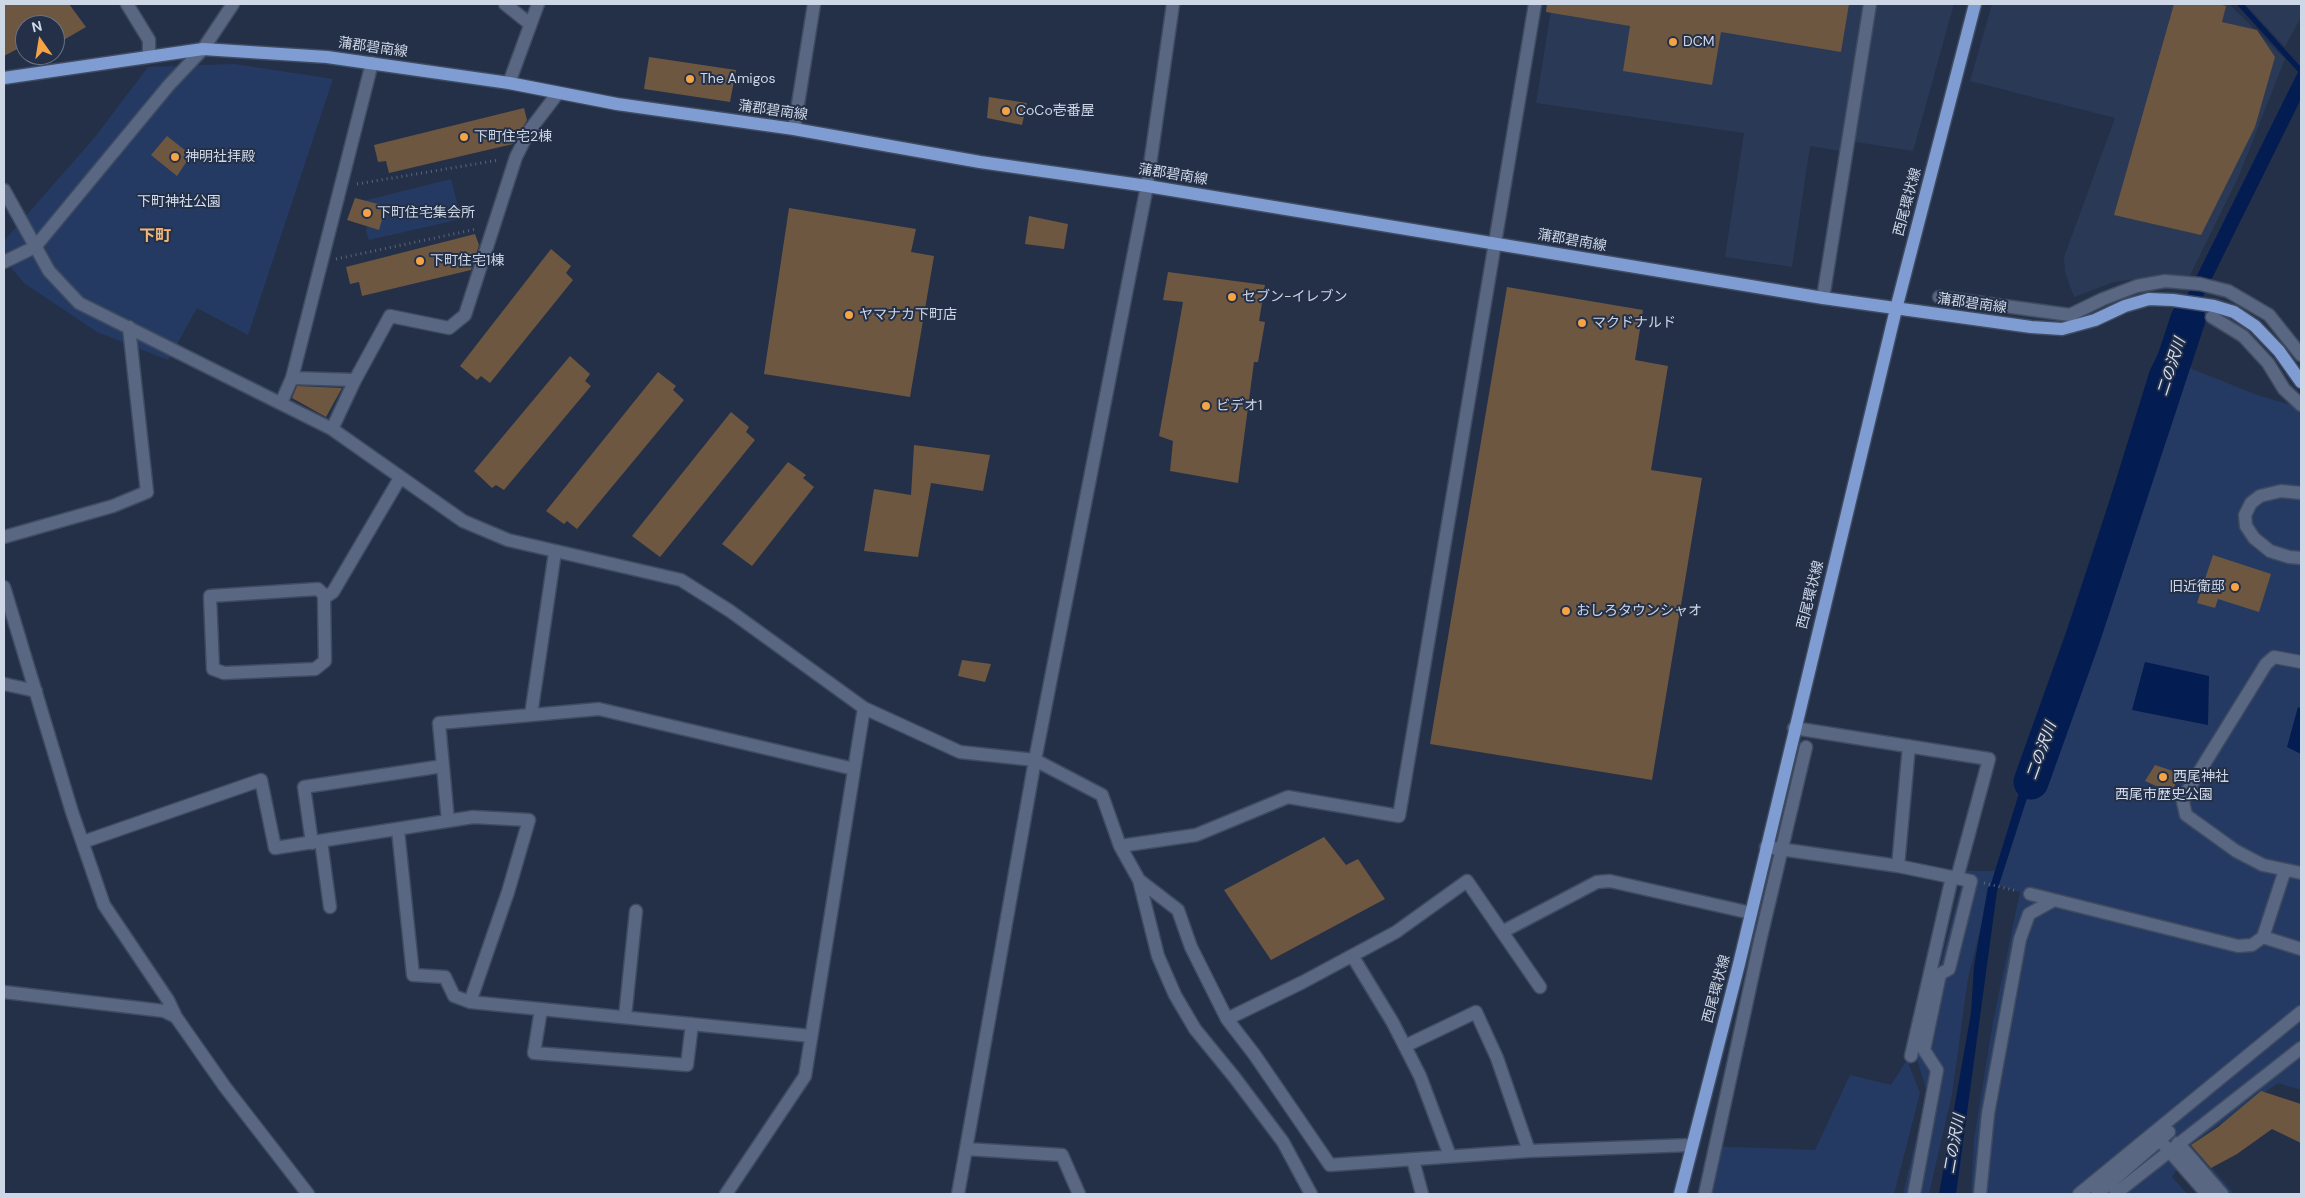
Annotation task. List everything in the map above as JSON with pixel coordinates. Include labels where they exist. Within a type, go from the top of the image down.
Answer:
[{"type":"main road","name":"西尾環状線","points":[[1680,1194],[1750,914],[1896,309],[1976,4]]},
{"type":"main road","name":"蒲郡碧南線","points":[[4,78],[203,49],[326,57],[509,83],[617,104],[794,129],[980,162],[1147,186],[1823,298],[2031,327],[2062,329],[2094,320],[2125,306],[2149,300],[2173,300],[2214,306],[2234,312],[2255,326],[2279,351],[2301,382]]},
{"type":"street","points":[[127,4],[150,40],[149,56]]},
{"type":"street","points":[[4,262],[34,247],[169,85],[203,49],[233,4]]},
{"type":"street","points":[[505,4],[530,24]]},
{"type":"street","points":[[509,83],[538,4]]},
{"type":"street","points":[[794,129],[814,4]]},
{"type":"street","points":[[958,1194],[1035,760],[1147,186],[1173,4]]},
{"type":"street","points":[[1120,846],[1196,834],[1288,797],[1399,816],[1535,4]]},
{"type":"street","points":[[1823,298],[1870,4]]},
{"type":"street","points":[[281,403],[292,378],[372,63]]},
{"type":"street","points":[[332,429],[355,380],[390,316],[448,328],[465,315],[516,157],[529,131],[558,93]]},
{"type":"street","points":[[4,190],[49,271],[79,303],[332,429],[400,478],[470,524],[508,540],[681,580],[730,611],[864,708],[960,752],[1035,760],[1102,795],[1120,846],[1139,880],[1158,956],[1175,995],[1195,1029],[1283,1142],[1311,1194]]},
{"type":"street","points":[[1939,297],[2070,315],[2103,299],[2137,286],[2165,281],[2200,284],[2228,291],[2268,315],[2301,355]]},
{"type":"street","points":[[2212,317],[2243,336],[2268,363],[2284,389],[2301,404]]},
{"type":"street","points":[[4,537],[113,506],[147,492],[129,327]]},
{"type":"street","points":[[292,378],[355,380]]},
{"type":"street","points":[[326,597],[318,589],[210,596],[212,669],[224,673],[315,669],[325,662],[324,598],[326,597],[333,592],[400,478]]},
{"type":"street","points":[[2301,493],[2281,491],[2260,496],[2251,503],[2245,515],[2246,526],[2254,538],[2270,551],[2289,557],[2301,558]]},
{"type":"street","points":[[531,715],[555,552]]},
{"type":"street","points":[[4,587],[104,905],[168,1000],[176,1017],[226,1087],[308,1194]]},
{"type":"street","points":[[2301,662],[2274,657],[2266,664],[2188,790],[2184,802],[2186,815],[2236,851],[2263,865],[2301,873]]},
{"type":"street","points":[[4,684],[36,690]]},
{"type":"street","points":[[726,1194],[804,1076],[864,708]]},
{"type":"street","points":[[448,822],[439,723],[599,709],[854,769]]},
{"type":"street","points":[[1794,728],[1989,759],[1955,878],[1911,1056]]},
{"type":"street","points":[[1898,866],[1909,746]]},
{"type":"street","points":[[1705,1194],[1806,748]]},
{"type":"street","points":[[330,907],[304,787],[443,766]]},
{"type":"street","points":[[83,842],[261,780],[275,848],[473,817],[529,820],[508,892],[470,1002]]},
{"type":"street","points":[[398,830],[413,975],[445,977],[454,996],[470,1002],[811,1036]]},
{"type":"street","points":[[1766,846],[1898,866],[1971,881],[1949,969],[1940,974],[1924,1050],[1936,1070],[1914,1194]]},
{"type":"street","points":[[2030,894],[2238,946],[2252,945],[2263,937],[2285,870]]},
{"type":"street","points":[[1139,880],[1178,910],[1191,947],[1228,1019],[1330,1165],[1529,1151],[1691,1145]]},
{"type":"street","points":[[1228,1019],[1353,956],[1396,932],[1467,880],[1540,987]]},
{"type":"street","points":[[1502,932],[1597,882],[1610,881],[1750,914]]},
{"type":"street","points":[[1980,1194],[1988,1114],[2020,940],[2029,914],[2054,900]]},
{"type":"street","points":[[625,1017],[636,911]]},
{"type":"street","points":[[2263,937],[2301,949]]},
{"type":"street","points":[[1353,956],[1393,1023],[1420,1076],[1450,1156]]},
{"type":"street","points":[[4,992],[164,1011],[176,1017]]},
{"type":"street","points":[[541,1009],[534,1053],[687,1066],[692,1024]]},
{"type":"street","points":[[1405,1046],[1476,1012],[1497,1058],[1529,1151]]},
{"type":"street","points":[[2078,1194],[2301,1012]]},
{"type":"street","points":[[2097,1194],[2301,1024]]},
{"type":"street","points":[[2115,1194],[2301,1048]]},
{"type":"street","points":[[2160,1140],[2173,1147],[2222,1194]]},
{"type":"street","points":[[2173,1147],[2207,1194]]},
{"type":"street","points":[[966,1149],[1062,1155],[1079,1194]]},
{"type":"street","points":[[1413,1160],[1422,1194]]},
{"type":"path","points":[[341,187],[516,157]]},
{"type":"path","points":[[321,263],[494,225]]},
{"type":"path","points":[[1971,881],[2030,894]]},
{"type":"shaded area","points":[[1552,4],[1954,4],[1913,151],[1843,140],[1841,151],[1810,146],[1792,267],[1725,257],[1744,133],[1536,103]]},
{"type":"shaded area","points":[[1992,4],[2229,4],[2285,59],[2238,178],[2189,277],[2164,275],[2114,282],[2074,297],[2065,272],[2064,257],[2115,118],[1970,81]]},
{"type":"shaded area","points":[[2245,4],[2301,4],[2301,17],[2285,47]]},
{"type":"green space","name":"下町神社公園","points":[[235,64],[333,79],[248,335],[197,308],[168,360],[97,332],[24,283],[4,259],[4,241],[95,137],[148,67]]},
{"type":"green space","points":[[451,179],[461,219],[369,240],[366,231],[374,207],[363,201]]},
{"type":"green space","name":"西尾市歴史公園","points":[[2157,355],[2257,395],[2301,408],[2301,1090],[2278,1083],[2192,1144],[2234,1194],[2212,1194],[2183,1159],[2172,1177],[2187,1194],[1971,1194],[1974,1139],[1993,1022],[2020,892],[1994,884]]},
{"type":"green space","points":[[1965,871],[1995,871],[1968,978],[1952,1094],[1929,1194],[1903,1194],[1927,1092],[1915,1053]]},
{"type":"green space","points":[[1907,1060],[1920,1093],[1894,1194],[1697,1194],[1708,1146],[1815,1150],[1850,1075],[1891,1085]]},
{"type":"water","points":[[2301,66],[2301,99],[2164,375],[1997,891],[1956,1194],[1939,1194],[1971,1013],[1974,966],[1988,887],[1990,887],[2150,370]]},
{"type":"water","points":[[2145,662],[2209,676],[2208,725],[2132,710]]},
{"type":"water","points":[[2298,707],[2301,709],[2301,754],[2287,747]]},
{"type":"building","points":[[4,4],[69,4],[86,27],[65,39],[65,15],[15,15],[15,50],[4,56]]},
{"type":"building","name":"DCM","points":[[1547,4],[1849,4],[1841,52],[1721,32],[1712,85],[1623,71],[1630,26],[1546,12]]},
{"type":"building","points":[[2174,4],[2218,4],[2226,6],[2222,22],[2257,30],[2275,57],[2255,127],[2201,235],[2114,215]]},
{"type":"building","name":"The Amigos","points":[[649,57],[736,70],[730,102],[644,89]]},
{"type":"building","name":"CoCo壱番屋","points":[[989,97],[1027,103],[1022,125],[987,118]]},
{"type":"building","name":"下町住宅2棟","points":[[524,108],[527,120],[513,144],[389,173],[386,161],[378,162],[374,145]]},
{"type":"building","points":[[167,136],[191,155],[177,176],[151,155]]},
{"type":"building","name":"下町住宅集会所","points":[[355,198],[386,206],[379,230],[347,220]]},
{"type":"building","name":"ヤマナカ下町店","points":[[789,208],[916,229],[911,252],[934,256],[910,397],[764,374]]},
{"type":"building","points":[[1029,216],[1068,224],[1064,249],[1025,244]]},
{"type":"building","name":"下町住宅1棟","points":[[475,234],[479,245],[476,255],[472,256],[474,262],[471,270],[362,296],[359,282],[350,284],[346,267]]},
{"type":"building","points":[[551,249],[571,266],[566,273],[573,280],[490,383],[481,376],[477,380],[460,366]]},
{"type":"building","points":[[1168,272],[1265,285],[1259,321],[1265,322],[1258,362],[1254,362],[1238,483],[1170,471],[1173,441],[1159,436],[1183,302],[1163,300]]},
{"type":"building","name":"おしろタウンシャオ","points":[[1507,287],[1643,310],[1635,360],[1668,366],[1651,470],[1702,478],[1652,780],[1430,744]]},
{"type":"building","points":[[570,356],[590,374],[585,381],[591,386],[504,490],[496,485],[492,488],[474,471]]},
{"type":"building","points":[[658,372],[676,386],[673,390],[684,400],[577,529],[567,521],[564,524],[546,511]]},
{"type":"building","points":[[297,386],[342,388],[326,417],[292,398]]},
{"type":"building","points":[[731,412],[749,427],[746,432],[755,440],[660,557],[632,536]]},
{"type":"building","points":[[914,445],[990,455],[983,491],[931,483],[918,557],[864,551],[874,489],[911,495]]},
{"type":"building","points":[[788,462],[806,475],[803,478],[814,487],[752,566],[722,544]]},
{"type":"building","name":"旧近衛邸","points":[[2213,555],[2271,574],[2259,612],[2218,599],[2215,608],[2197,603]]},
{"type":"building","points":[[962,660],[991,664],[985,682],[958,676]]},
{"type":"building","name":"西尾神社","points":[[2155,765],[2179,773],[2172,793],[2145,781]]},
{"type":"building","points":[[1324,837],[1346,865],[1358,859],[1385,899],[1271,960],[1224,890]]},
{"type":"building","points":[[2261,1091],[2301,1104],[2301,1143],[2272,1129],[2237,1154],[2211,1168],[2191,1145],[2218,1127]]},
{"type":"waterway","points":[[2240,4],[2301,71]]},
{"type":"waterway","name":"二の沢川","points":[[2031,782],[2083,637],[2188,319]]},
{"type":"place","name":"DCM","points":[[1673,42]]},
{"type":"place","name":"The Amigos","points":[[690,79]]},
{"type":"place","name":"CoCo壱番屋","points":[[1006,111]]},
{"type":"place","name":"下町住宅2棟","points":[[464,137]]},
{"type":"place","name":"神明社拝殿","points":[[175,157]]},
{"type":"place","name":"下町住宅集会所","points":[[367,213]]},
{"type":"place","name":"下町住宅1棟","points":[[420,261]]},
{"type":"place","name":"セブン-イレブン","points":[[1232,297]]},
{"type":"place","name":"ヤマナカ下町店","points":[[849,315]]},
{"type":"place","name":"マクドナルド","points":[[1582,323]]},
{"type":"place","name":"ビデオ1","points":[[1206,406]]},
{"type":"place","name":"旧近衛邸","points":[[2235,587]]},
{"type":"place","name":"おしろタウンシャオ","points":[[1566,611]]},
{"type":"place","name":"西尾神社","points":[[2163,777]]},
{"type":"district","name":"下町","points":[[155,237]]}]
